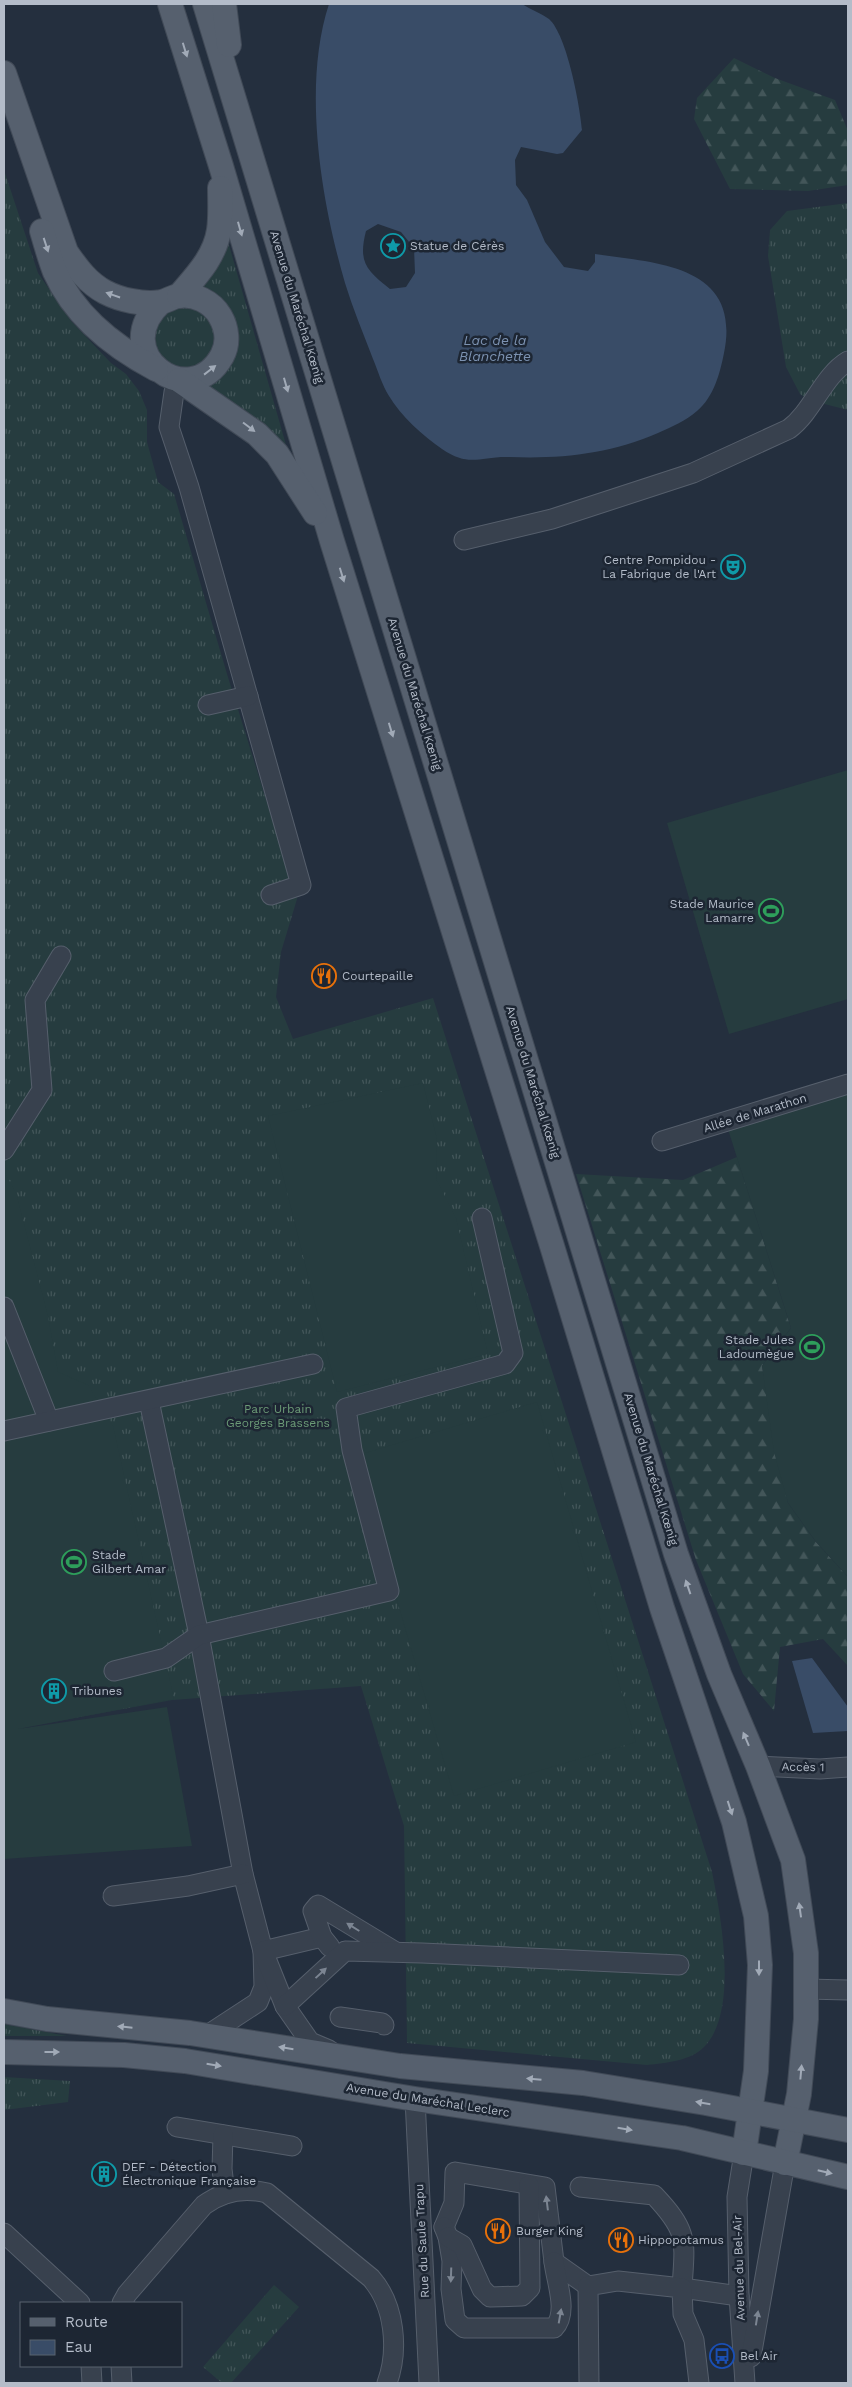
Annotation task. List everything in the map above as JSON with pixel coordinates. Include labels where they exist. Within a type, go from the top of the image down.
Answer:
[{"type":"main road","points":[[170,4],[221,166],[332,542],[552,1246],[662,1608],[734,1822],[756,1916],[760,1965],[756,2071],[744,2153]]},
{"type":"main road","name":"Avenue du Maréchal Kœnig","points":[[205,4],[676,1554],[719,1674],[758,1766],[793,1860],[806,1953],[806,1990],[803,2056],[794,2120],[785,2163]]},
{"type":"main road","points":[[224,4],[236,107]]},
{"type":"main road","points":[[4,73],[66,252],[82,276],[105,292],[129,300],[170,299],[194,296],[207,302],[217,311],[224,324],[227,338],[224,352],[218,364],[207,374],[194,379],[179,380]]},
{"type":"main road","points":[[4,116],[55,272],[71,300],[104,336],[126,353],[179,380],[258,434],[277,454],[332,542]]},
{"type":"main road","points":[[156,369],[148,360],[143,348],[142,335],[145,322],[151,311],[170,299],[203,267],[213,251],[219,230],[221,166]]},
{"type":"main road","points":[[4,2011],[47,2019],[206,2036],[400,2066],[583,2083],[848,2130]]},
{"type":"main road","name":"Avenue du Maréchal Leclerc","points":[[4,2052],[66,2052],[185,2061],[682,2138],[848,2176]]},
{"type":"street","points":[[464,540],[552,519],[693,473],[789,429],[800,421],[837,368],[848,361]]},
{"type":"street","points":[[179,380],[174,392],[169,427],[188,487],[301,885],[271,895]]},
{"type":"street","points":[[208,705],[248,696]]},
{"type":"street","points":[[4,1150],[42,1090],[35,1000],[61,956]]},
{"type":"street","name":"Allée de Marathon","points":[[662,1141],[848,1084]]},
{"type":"street","points":[[114,1671],[166,1658],[199,1635],[389,1591],[352,1450],[346,1408],[504,1364],[510,1359],[513,1353],[482,1218]]},
{"type":"street","points":[[4,1307],[49,1421]]},
{"type":"street","points":[[4,1431],[313,1364]]},
{"type":"street","points":[[149,1401],[199,1635],[243,1874],[263,1951],[285,2006],[310,2042],[350,2058]]},
{"type":"street","name":"Accès 1","points":[[758,1766],[820,1769],[848,1767]]},
{"type":"street","points":[[113,1896],[188,1886],[243,1874]]},
{"type":"street","points":[[339,1956],[322,1937],[313,1911],[318,1905],[395,1952]]},
{"type":"street","points":[[263,1951],[322,1937]]},
{"type":"street","points":[[206,2036],[258,2002],[264,1987],[263,1951]]},
{"type":"street","points":[[285,2006],[345,1951],[679,1965]]},
{"type":"street","points":[[806,1990],[848,1990]]},
{"type":"street","points":[[340,2017],[382,2023],[384,2025]]},
{"type":"street","name":"Rue du Saule Trapu","points":[[415,2098],[429,2383]]},
{"type":"street","points":[[177,2127],[292,2146]]},
{"type":"street","points":[[223,2135],[222,2169],[225,2194]]},
{"type":"street","name":"Avenue du Bel-Air","points":[[744,2153],[737,2197],[739,2296],[746,2383]]},
{"type":"street","name":"Avenue du Bel-Air","points":[[746,2383],[785,2163]]},
{"type":"street","points":[[455,2172],[529,2184],[545,2187],[562,2310],[559,2323],[554,2328],[464,2328],[455,2320],[446,2232],[454,2203],[455,2172]]},
{"type":"street","points":[[421,2225],[446,2232],[462,2245],[482,2289],[490,2297],[522,2296],[530,2288],[529,2184]]},
{"type":"street","points":[[580,2187],[654,2195],[674,2216],[685,2243],[682,2288],[683,2314],[694,2340],[699,2383]]},
{"type":"street","points":[[123,2302],[127,2294],[204,2205],[217,2196],[225,2194],[251,2189],[266,2193],[371,2278],[381,2290],[390,2317],[392,2351],[387,2383]]},
{"type":"street","points":[[4,2233],[79,2302]]},
{"type":"street","points":[[554,2262],[588,2286],[618,2281],[739,2296]]},
{"type":"street","points":[[588,2286],[589,2383]]},
{"type":"street","points":[[91,2367],[92,2383]]},
{"type":"street","points":[[121,2367],[122,2383]]},
{"type":"green space","points":[[734,58],[775,78],[835,100],[848,131],[848,185],[808,191],[730,189],[694,119],[697,98]]},
{"type":"green space","name":"Parc Urbain Georges Brassens","points":[[4,170],[38,273],[71,321],[111,363],[126,374],[139,391],[147,410],[147,442],[158,482],[174,494],[227,674],[297,899],[281,952],[276,997],[293,1039],[433,998],[712,1872],[723,1937],[724,1988],[721,2011],[715,2031],[704,2047],[685,2058],[647,2065],[407,2043],[404,1826],[361,1686],[172,1700],[4,1731]]},
{"type":"green space","points":[[848,203],[848,410],[809,400],[800,394],[786,367],[768,256],[770,230],[787,211]]},
{"type":"green space","points":[[225,231],[288,452],[202,387],[210,384],[223,373],[232,358],[228,308],[217,295],[202,286]]},
{"type":"green space","points":[[184,305],[203,312],[215,329],[214,350],[199,367],[178,370],[159,359],[152,329],[164,312]]},
{"type":"green space","name":"Stade Maurice Lamarre","points":[[848,770],[848,999],[729,1034],[667,823]]},
{"type":"green space","points":[[423,1083],[436,1135],[437,1181],[456,1218],[488,1354],[337,1392],[268,1116]]},
{"type":"green space","name":"Stade Jules Ladoumègue","points":[[848,1084],[848,1577],[816,1542],[788,1503],[774,1452],[762,1366],[791,1328],[726,1123]]},
{"type":"green space","points":[[737,1157],[791,1328],[762,1366],[788,1503],[816,1542],[848,1577],[848,1666],[823,1639],[780,1647],[774,1711],[743,1674],[696,1560],[576,1174],[683,1180]]},
{"type":"green space","name":"Stade Gilbert Amar","points":[[4,1171],[16,1193],[48,1316],[58,1372],[88,1385],[113,1426],[174,1699],[18,1729],[167,1707],[192,1846],[4,1859]]},
{"type":"green space","points":[[537,1402],[636,1742],[454,1796],[355,1456]]},
{"type":"green space","points":[[4,2024],[67,2036],[4,2036]]},
{"type":"green space","points":[[4,2077],[70,2081],[68,2102],[4,2110]]},
{"type":"green space","points":[[274,2285],[299,2307],[231,2383],[222,2383],[203,2367]]},
{"type":"water","name":"Lac de la Blanchette","points":[[329,4],[522,4],[549,19],[556,27],[567,55],[579,105],[582,130],[563,153],[557,154],[521,147],[515,160],[516,185],[527,200],[545,242],[564,267],[588,271],[595,262],[595,254],[668,266],[690,274],[707,285],[720,302],[726,324],[724,353],[720,369],[712,392],[703,405],[693,415],[683,421],[640,440],[604,450],[567,456],[499,457],[468,460],[452,455],[442,449],[413,425],[394,403],[382,383],[351,302],[336,251],[322,180],[318,144],[317,71],[321,36]],"holes":[[[378,224],[401,232],[414,248],[415,273],[406,287],[390,289],[375,276],[366,264],[363,250],[366,231]]]},
{"type":"water","points":[[812,1658],[848,1707],[848,1731],[813,1733],[792,1661]]},
{"type":"place","name":"Statue de Cérès","points":[[393,246]]},
{"type":"place","name":"Centre Pompidou - La Fabrique de l'Art","points":[[733,567]]},
{"type":"place","name":"Stade Maurice Lamarre","points":[[771,911]]},
{"type":"place","name":"Courtepaille","points":[[324,976]]},
{"type":"place","name":"Stade Jules Ladoumègue","points":[[812,1347]]},
{"type":"place","name":"Stade Gilbert Amar","points":[[74,1562]]},
{"type":"place","name":"Tribunes","points":[[54,1691]]},
{"type":"place","name":"DEF - Détection Électronique Française","points":[[104,2174]]},
{"type":"place","name":"Burger King","points":[[498,2231]]},
{"type":"place","name":"Hippopotamus","points":[[621,2240]]},
{"type":"place","name":"Bel Air","points":[[722,2356]]}]
